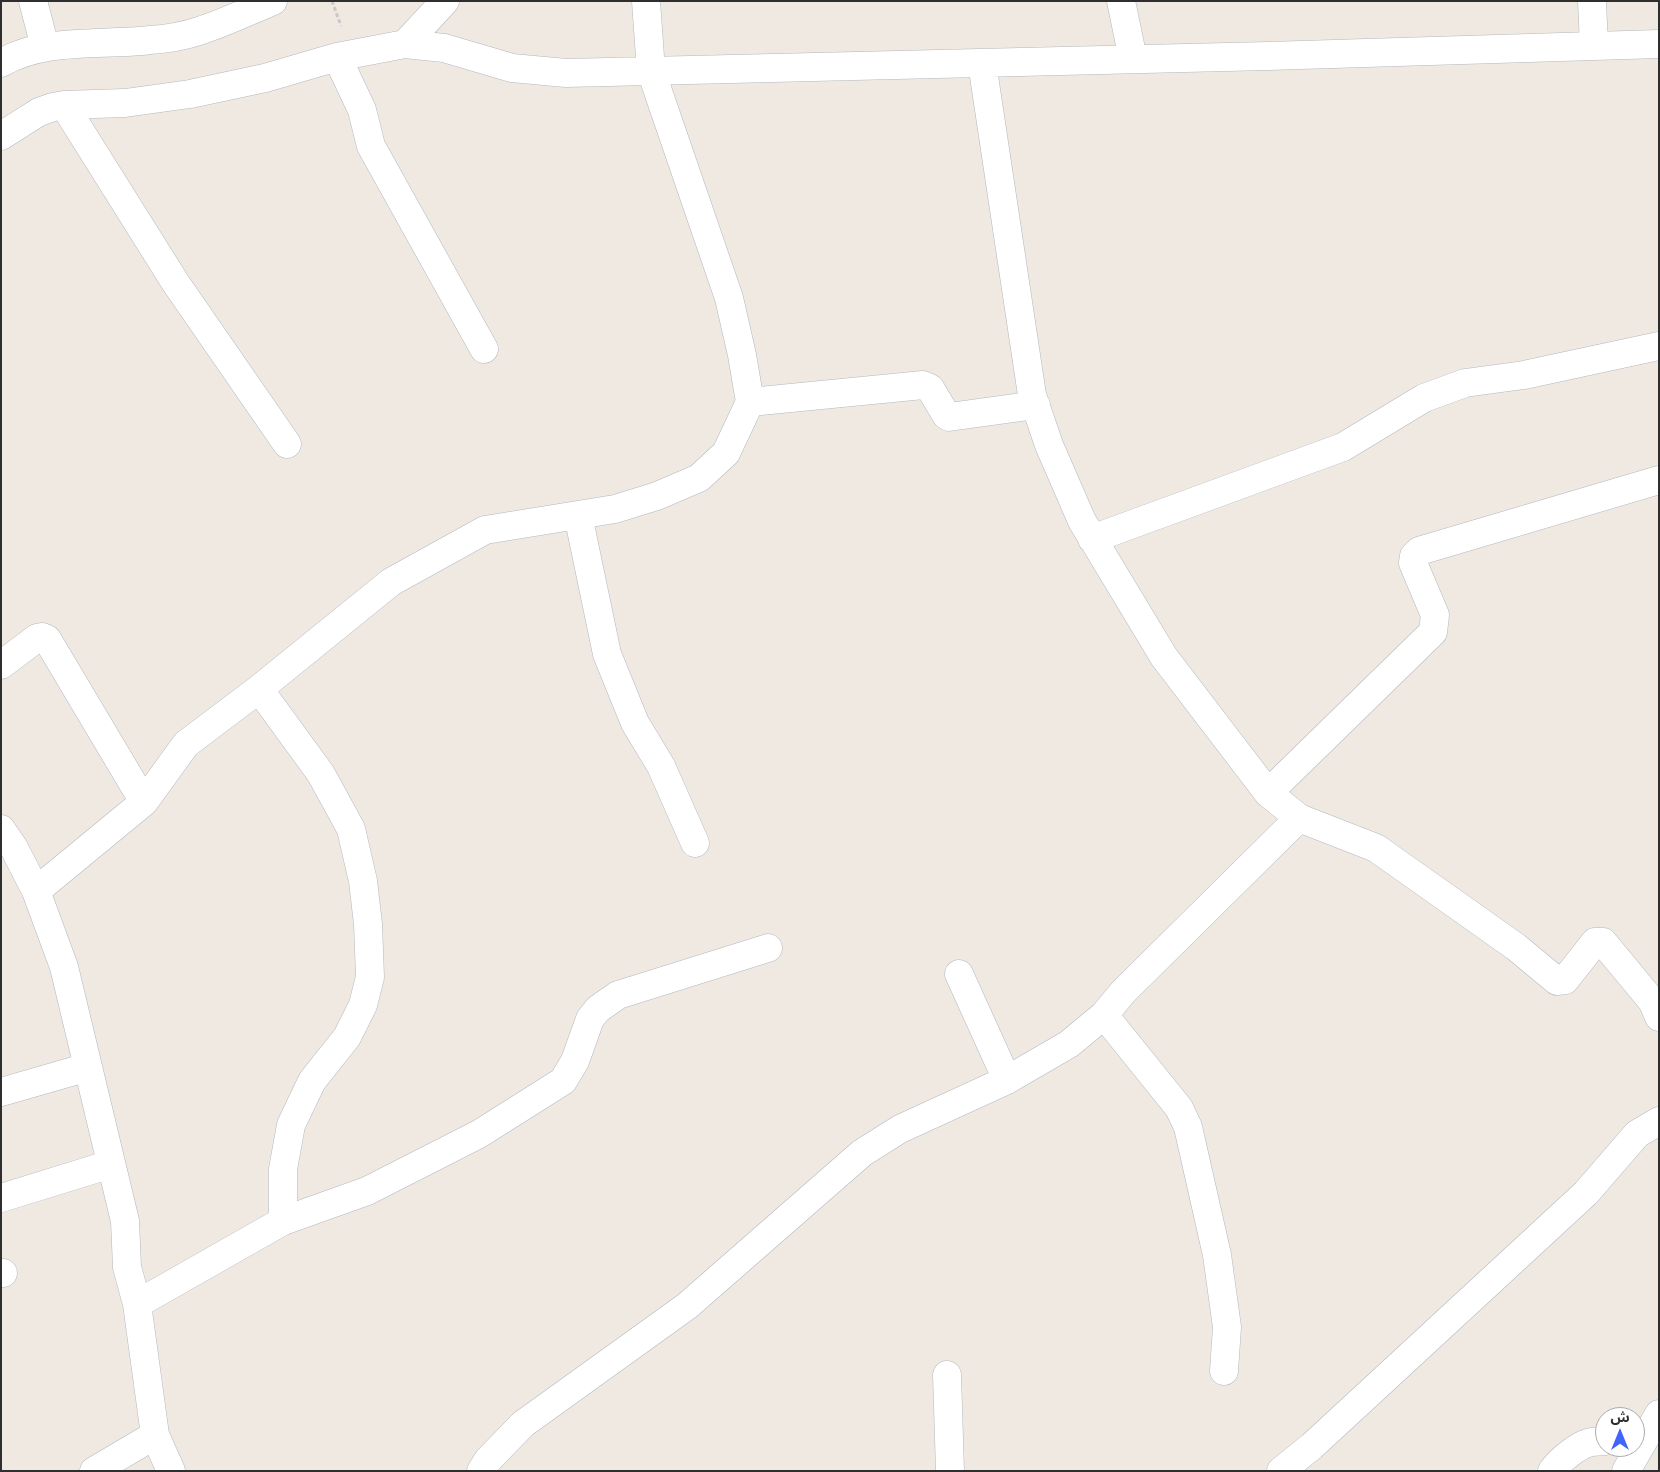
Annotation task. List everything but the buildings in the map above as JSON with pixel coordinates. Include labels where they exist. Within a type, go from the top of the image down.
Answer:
[{"type":"street","points":[[33,1],[45,47]]},
{"type":"street","points":[[1,63],[45,47],[82,43],[150,40],[197,32],[273,1]]},
{"type":"street","points":[[405,44],[445,1]]},
{"type":"street","points":[[36,891],[144,802],[186,744],[259,690],[391,582],[485,530],[616,509],[657,496],[699,478],[726,453],[750,402],[742,355],[728,298],[651,71],[646,1]]},
{"type":"street","points":[[1121,1],[1133,59]]},
{"type":"street","points":[[1592,1],[1594,46]]},
{"type":"street","points":[[1,136],[38,112],[64,105],[125,103],[190,94],[265,78],[337,57],[405,44],[444,48],[512,68],[566,73],[1659,44]]},
{"type":"street","points":[[337,57],[362,110],[371,146],[484,349]]},
{"type":"street","points":[[982,63],[1032,395],[1053,454],[1082,521],[1164,657],[1268,793],[1299,818],[1376,848],[1516,947],[1556,981],[1565,980],[1595,942],[1604,942],[1652,1001],[1659,1017]]},
{"type":"street","points":[[64,105],[175,282],[287,444]]},
{"type":"street","points":[[1092,538],[1343,447],[1424,398],[1465,383],[1524,375],[1659,346]]},
{"type":"street","points":[[750,402],[923,385],[930,388],[949,417],[1036,405]]},
{"type":"street","points":[[1268,793],[1433,632],[1434,615],[1413,563],[1414,556],[1419,552],[1659,480]]},
{"type":"street","points":[[578,515],[606,654],[635,723],[661,766],[695,842]]},
{"type":"street","points":[[1,666],[37,638],[47,639],[144,802]]},
{"type":"street","points":[[259,690],[320,774],[351,828],[363,881],[368,924],[370,978],[363,1006],[347,1037],[312,1081],[291,1125],[283,1169],[283,1221]]},
{"type":"street","points":[[481,1471],[488,1460],[523,1424],[686,1306],[862,1153],[900,1130],[1007,1080],[1070,1044],[1104,1015],[1123,992],[1299,818]]},
{"type":"street","points":[[1,829],[14,848],[36,891],[64,967],[125,1221],[127,1268],[137,1304],[155,1434],[171,1471]]},
{"type":"street","points":[[137,1304],[283,1221],[368,1191],[479,1134],[563,1081],[575,1062],[590,1020],[598,1009],[618,995],[768,948]]},
{"type":"street","points":[[959,974],[1007,1080]]},
{"type":"street","points":[[1104,1015],[1178,1108],[1188,1127],[1217,1255],[1227,1327],[1224,1371]]},
{"type":"street","points":[[1,1092],[88,1067]]},
{"type":"street","points":[[1281,1471],[1312,1446],[1586,1193],[1637,1134],[1659,1121]]},
{"type":"street","points":[[1,1198],[111,1164]]},
{"type":"street","points":[[948,1375],[950,1471]]},
{"type":"street","points":[[1626,1471],[1646,1429]]},
{"type":"street","points":[[94,1471],[155,1434]]},
{"type":"street","points":[[1552,1471],[1556,1465],[1571,1453],[1588,1443],[1595,1442]]}]
